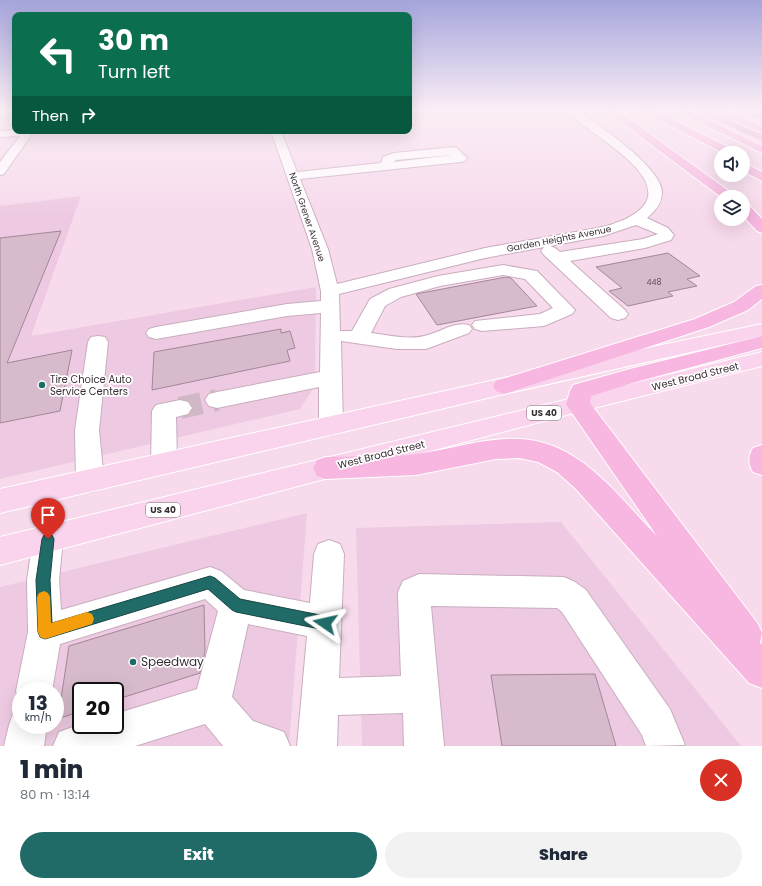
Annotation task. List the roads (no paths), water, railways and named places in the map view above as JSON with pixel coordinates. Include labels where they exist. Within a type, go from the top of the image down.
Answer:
[{"type":"highway","points":[[658,145],[720,190]]},
{"type":"highway","points":[[751,145],[762,150]]},
{"type":"highway","points":[[750,162],[762,168]]},
{"type":"highway","points":[[750,170],[762,177]]},
{"type":"highway","points":[[750,215],[762,228]]},
{"type":"highway","points":[[504,386],[702,323],[740,306],[762,290]]},
{"type":"highway","points":[[762,342],[630,376],[581,391],[578,404],[762,658]]},
{"type":"highway","points":[[326,468],[416,465],[496,449],[519,448],[533,450],[547,455],[566,465],[586,481],[762,670]]},
{"type":"highway","points":[[762,455],[762,465]]},
{"type":"main road","points":[[0,501],[504,386],[762,330]]},
{"type":"main road","name":"West Broad Street","points":[[0,551],[578,404],[762,359]]},
{"type":"street","points":[[0,171],[18,145]]},
{"type":"street","name":"North Grener Avenue","points":[[281,145],[320,249],[330,298],[329,378],[331,426]]},
{"type":"street","name":"Garden Heights Avenue","points":[[156,333],[287,310],[485,253],[612,230],[636,219],[647,211],[653,203],[655,195],[652,180],[639,165],[614,145]]},
{"type":"street","points":[[293,176],[447,160],[461,158],[454,151],[394,157],[387,160],[388,166]]},
{"type":"street","points":[[556,258],[645,243],[665,237],[666,235],[663,231],[636,219]]},
{"type":"street","points":[[541,244],[618,314]]},
{"type":"street","points":[[485,253],[504,270]]},
{"type":"street","points":[[358,338],[377,304],[396,293],[438,280],[504,270],[531,275],[565,310],[544,320],[482,325]]},
{"type":"street","points":[[330,334],[397,343],[426,344],[462,329]]},
{"type":"street","points":[[90,481],[87,430],[98,342]]},
{"type":"street","points":[[217,400],[329,378]]},
{"type":"street","points":[[164,463],[164,411],[180,408]]},
{"type":"street","points":[[36,682],[45,632],[43,580],[48,539]]},
{"type":"street","points":[[317,746],[329,554]]},
{"type":"street","points":[[45,632],[210,582],[236,605],[325,623]]},
{"type":"street","points":[[424,746],[414,592],[419,590],[564,593],[574,601],[656,723],[665,745]]},
{"type":"street","points":[[212,704],[236,605]]},
{"type":"street","points":[[320,697],[420,694]]},
{"type":"street","points":[[73,746],[212,704]]},
{"type":"street","points":[[212,704],[241,737],[270,746]]},
{"type":"street","points":[[24,746],[26,734]]},
{"type":"tunnel","points":[[180,408],[217,400]]},
{"type":"place","name":"Tire Choice Auto Service Centers","points":[[42,385]]},
{"type":"place","name":"Speedway","points":[[133,662]]}]
